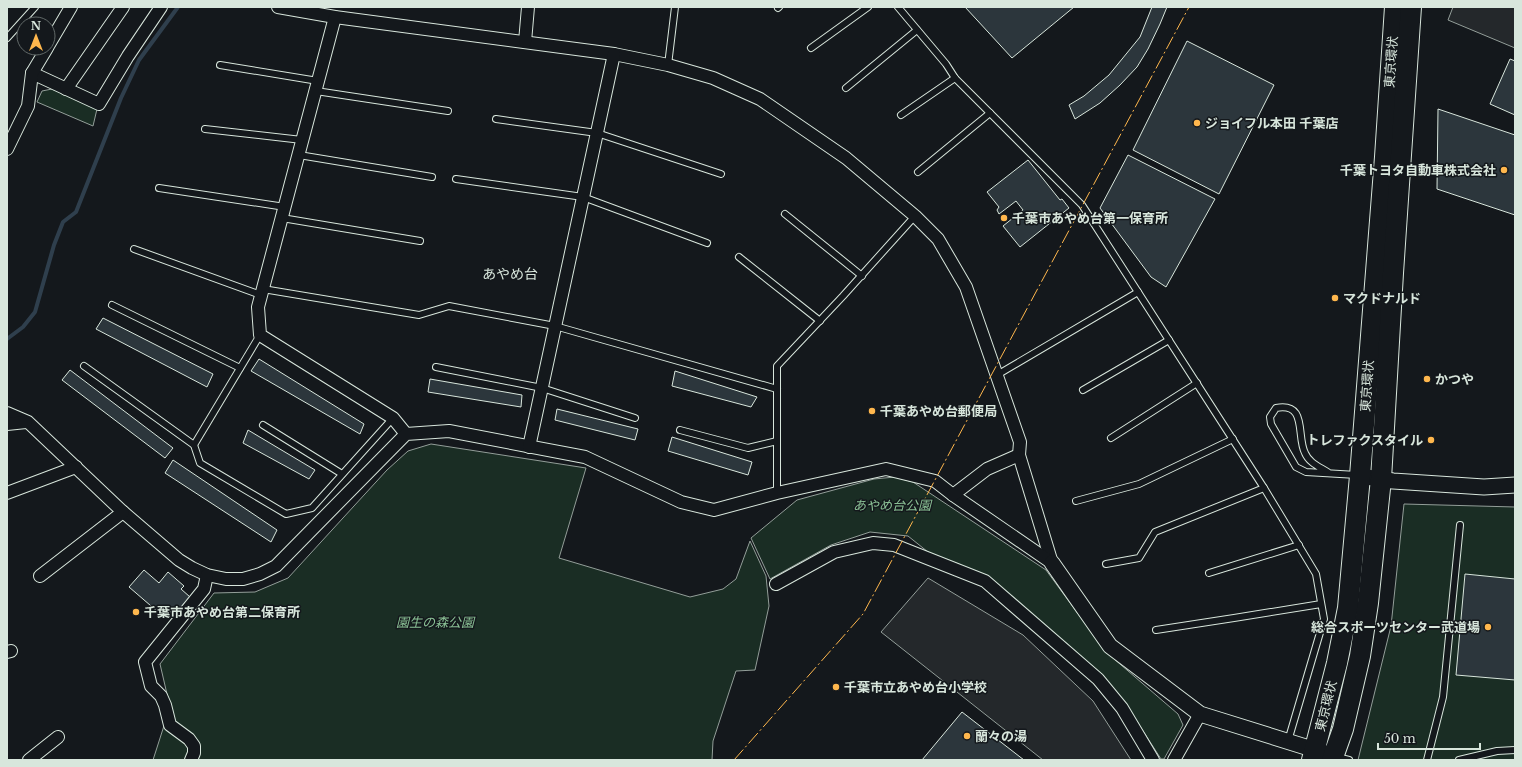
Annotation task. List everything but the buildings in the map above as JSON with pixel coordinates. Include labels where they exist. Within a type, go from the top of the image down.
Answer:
[{"type":"highway","name":"東京環状","points":[[1313,755],[1337,663],[1348,608],[1385,157],[1395,7]]},
{"type":"highway","name":"東京環状","points":[[1338,759],[1343,729],[1364,638],[1381,479],[1411,7]]},
{"type":"street","points":[[56,32],[71,7]]},
{"type":"street","points":[[66,89],[123,7]]},
{"type":"street","points":[[32,73],[99,104],[128,56],[161,7]]},
{"type":"street","points":[[278,7],[335,17],[614,54],[668,65],[713,78],[760,99],[846,158],[916,216],[938,239],[966,287],[1020,442],[1019,455],[1052,563],[1110,646],[1200,714],[1288,742],[1313,755],[1338,759]]},
{"type":"street","points":[[525,42],[528,7]]},
{"type":"street","points":[[335,17],[258,307],[260,335],[393,418],[406,434]]},
{"type":"street","points":[[529,447],[614,54]]},
{"type":"street","points":[[7,149],[28,106],[32,73],[42,56]]},
{"type":"street","points":[[7,413],[28,422],[123,512],[179,560],[207,575],[226,579],[243,579],[260,574],[276,566],[406,434],[449,431],[585,457],[681,502],[714,510],[777,493],[886,469],[936,481],[953,495],[1052,563]]},
{"type":"street","points":[[7,424],[28,422]]},
{"type":"street","points":[[953,495],[987,469],[1019,455]]},
{"type":"street","points":[[7,493],[76,468]]},
{"type":"street","points":[[1360,476],[1484,487],[1515,485]]},
{"type":"street","points":[[40,576],[123,512]]},
{"type":"street","points":[[776,584],[834,552],[874,543],[894,544],[985,581],[1098,679],[1122,708],[1153,760]]},
{"type":"street","points":[[191,760],[194,753],[194,746],[189,739],[170,724],[163,701],[151,686],[145,662],[204,589],[207,575]]},
{"type":"street","points":[[1174,760],[1200,714]]},
{"type":"street","points":[[29,760],[58,738]]},
{"type":"lane","points":[[7,38],[35,7]]},
{"type":"lane","points":[[668,65],[676,7]]},
{"type":"lane","points":[[811,48],[868,7]]},
{"type":"lane","points":[[898,7],[946,64],[955,78],[1082,205],[1233,439],[1316,574],[1324,619],[1288,742]]},
{"type":"lane","points":[[846,88],[917,30]]},
{"type":"lane","points":[[220,65],[317,86],[448,111]]},
{"type":"lane","points":[[901,115],[955,78]]},
{"type":"lane","points":[[918,172],[990,113]]},
{"type":"lane","points":[[496,119],[597,133],[721,174]]},
{"type":"lane","points":[[205,129],[302,140]]},
{"type":"lane","points":[[299,155],[432,177]]},
{"type":"lane","points":[[456,179],[583,198],[707,243]]},
{"type":"lane","points":[[159,188],[420,240]]},
{"type":"lane","points":[[785,214],[862,276]]},
{"type":"lane","points":[[777,493],[777,366],[916,216]]},
{"type":"lane","points":[[134,249],[262,292],[419,315],[449,306],[555,326],[777,390]]},
{"type":"lane","points":[[739,257],[820,321]]},
{"type":"lane","points":[[997,375],[1138,292]]},
{"type":"lane","points":[[112,305],[240,368]]},
{"type":"lane","points":[[194,446],[260,335]]},
{"type":"lane","points":[[1083,390],[1169,340]]},
{"type":"lane","points":[[84,366],[194,446],[200,463],[286,514],[312,508],[393,418]]},
{"type":"lane","points":[[436,367],[542,388],[635,418]]},
{"type":"lane","points":[[1111,438],[1197,383]]},
{"type":"lane","points":[[1329,473],[1309,460],[1304,452],[1301,443],[1302,429],[1294,410],[1284,406],[1276,408],[1270,417],[1271,424],[1296,467],[1306,472],[1318,474],[1329,473],[1360,476]]},
{"type":"lane","points":[[262,425],[342,474]]},
{"type":"lane","points":[[680,430],[748,448],[777,441]]},
{"type":"lane","points":[[1076,501],[1139,484],[1233,439]]},
{"type":"lane","points":[[1106,564],[1139,558],[1155,532],[1264,488]]},
{"type":"lane","points":[[1427,760],[1443,697],[1460,525]]},
{"type":"lane","points":[[1209,573],[1299,545]]},
{"type":"lane","points":[[1156,630],[1321,604]]},
{"type":"lane","points":[[1459,760],[1497,751],[1515,750]]},
{"type":"green space","points":[[52,89],[97,109],[93,126],[37,102],[42,91]]},
{"type":"green space","name":"園生の森公園","points":[[431,444],[586,468],[559,558],[690,597],[723,589],[736,579],[750,541],[766,576],[769,606],[755,670],[736,671],[713,741],[712,760],[153,760],[170,707],[160,664],[214,593],[255,592],[288,578],[387,470],[408,451]]},
{"type":"green space","name":"あやめ台公園","points":[[895,477],[913,482],[1046,570],[1106,652],[1178,714],[1183,725],[1164,759],[1161,759],[1127,706],[990,579],[928,552],[908,536],[870,532],[831,545],[770,579],[751,538],[797,500],[874,479]]},
{"type":"green space","points":[[1404,504],[1515,507],[1515,760],[1358,760],[1391,626]]},
{"type":"shaded area","points":[[1453,7],[1515,7],[1515,48],[1448,20]]},
{"type":"shaded area","points":[[928,578],[1023,635],[1093,701],[1131,760],[1043,760],[881,632]]},
{"type":"waterway","points":[[7,339],[23,327],[35,312],[54,245],[63,222],[76,212],[121,98],[139,60],[178,7]]},
{"type":"power","points":[[734,760],[863,614],[1189,7]]},
{"type":"place","name":"ジョイフル本田 千葉店","points":[[1197,123]]},
{"type":"place","name":"千葉トヨタ自動車株式会社","points":[[1504,170]]},
{"type":"place","name":"千葉市あやめ台第一保育所","points":[[1004,218]]},
{"type":"place","name":"マクドナルド","points":[[1335,298]]},
{"type":"place","name":"かつや","points":[[1427,379]]},
{"type":"place","name":"千葉あやめ台郵便局","points":[[872,411]]},
{"type":"place","name":"トレファクスタイル","points":[[1431,440]]},
{"type":"place","name":"千葉市あやめ台第二保育所","points":[[136,612]]},
{"type":"place","name":"総合スポーツセンター武道場","points":[[1488,627]]},
{"type":"place","name":"千葉市立あやめ台小学校","points":[[836,687]]},
{"type":"place","name":"蘭々の湯","points":[[967,736]]},
{"type":"district","name":"あやめ台","points":[[510,274]]}]
